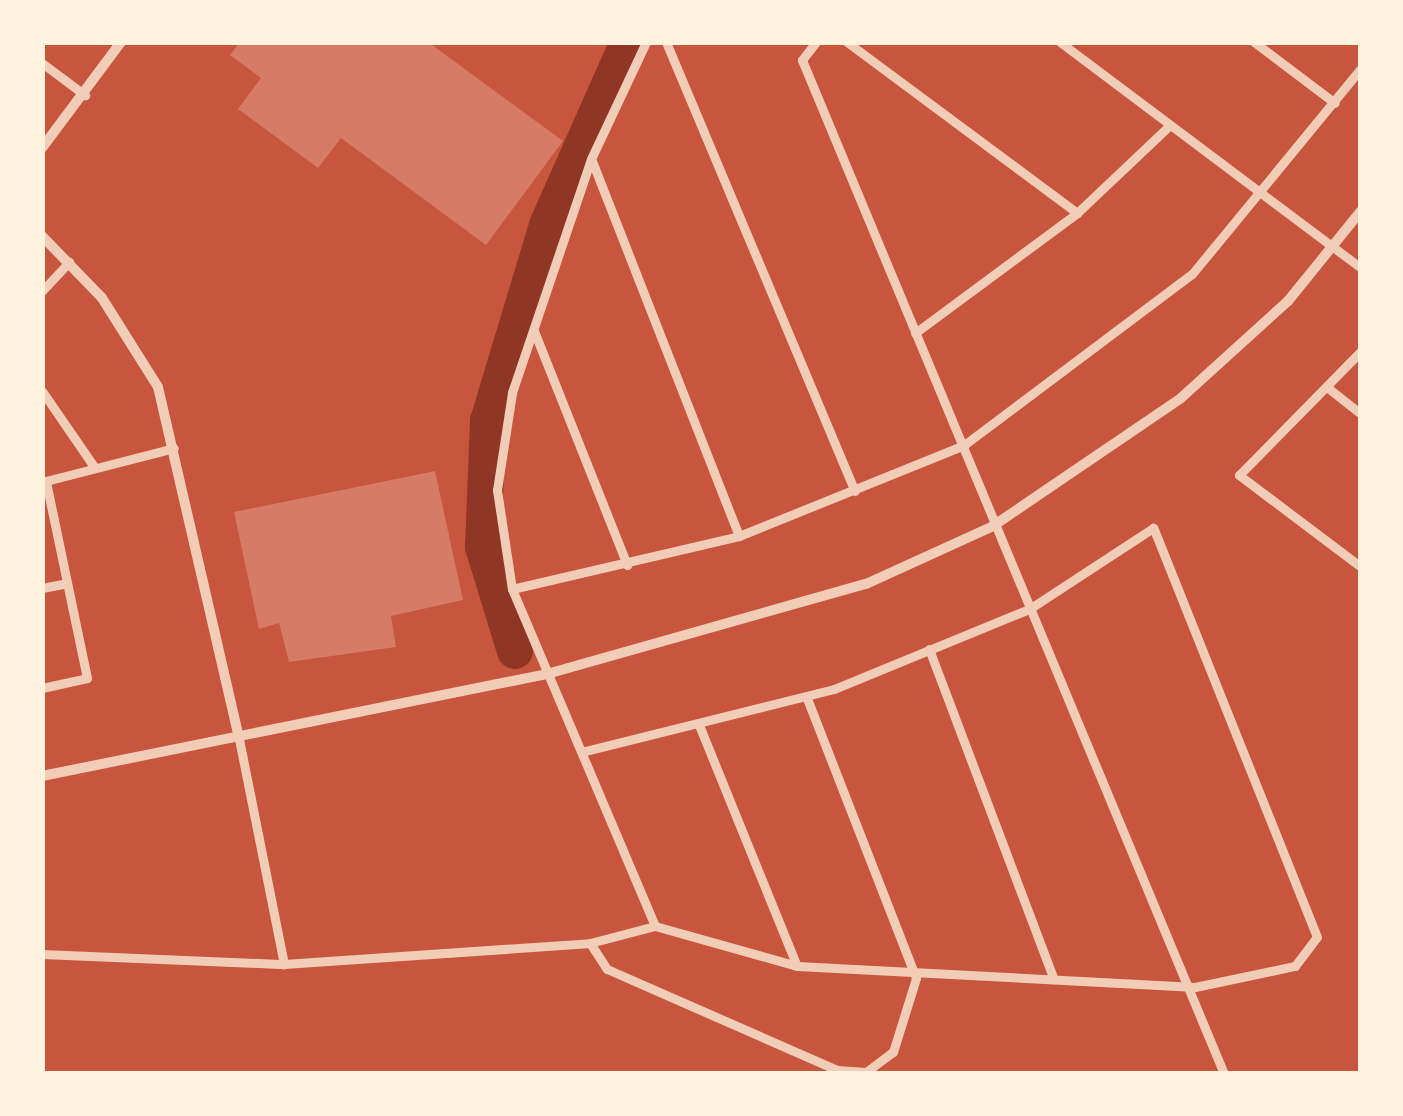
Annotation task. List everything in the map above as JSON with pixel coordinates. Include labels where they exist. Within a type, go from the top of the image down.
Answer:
[{"type":"street","points":[[42,148],[121,42]]},
{"type":"street","points":[[646,42],[591,159],[534,331],[496,490],[512,589],[655,926]]},
{"type":"street","points":[[666,42],[855,491]]},
{"type":"street","points":[[816,42],[802,60],[964,445],[993,526],[1195,987],[1224,1074]]},
{"type":"street","points":[[847,42],[1076,213]]},
{"type":"street","points":[[1060,42],[1361,268]]},
{"type":"street","points":[[1254,42],[1335,103]]},
{"type":"street","points":[[42,62],[85,95]]},
{"type":"street","points":[[512,589],[739,536],[964,445],[1086,364],[1264,195],[1361,68]]},
{"type":"street","points":[[915,333],[1076,213],[1170,125]]},
{"type":"street","points":[[591,159],[739,536]]},
{"type":"street","points":[[42,776],[547,674],[800,610],[993,526],[1181,398],[1333,247],[1361,211]]},
{"type":"street","points":[[42,236],[69,262],[138,349],[174,448],[284,964]]},
{"type":"street","points":[[42,292],[69,262]]},
{"type":"street","points":[[534,331],[627,565]]},
{"type":"street","points":[[1361,351],[1240,475],[1361,567]]},
{"type":"street","points":[[1328,388],[1361,414]]},
{"type":"street","points":[[42,391],[95,468]]},
{"type":"street","points":[[42,688],[87,678],[44,481],[174,448]]},
{"type":"street","points":[[42,953],[284,964],[590,944],[655,926],[797,966],[916,978],[1053,978],[1195,987],[1295,966],[1317,937],[1316,919],[1153,528],[1029,609],[807,699],[581,752]]},
{"type":"street","points":[[42,588],[67,583]]},
{"type":"street","points":[[929,649],[1053,978]]},
{"type":"street","points":[[590,944],[607,969],[837,1070],[866,1072],[893,1052],[916,978],[807,699]]},
{"type":"street","points":[[699,725],[797,966]]},
{"type":"building","points":[[240,42],[428,42],[563,141],[486,245],[341,138],[318,168],[238,109],[261,78],[230,55]]},
{"type":"building","points":[[435,471],[463,600],[391,616],[396,647],[289,662],[279,623],[259,629],[234,512]]},
{"type":"waterway","points":[[515,651],[483,547],[488,421],[547,225],[628,42]]}]
